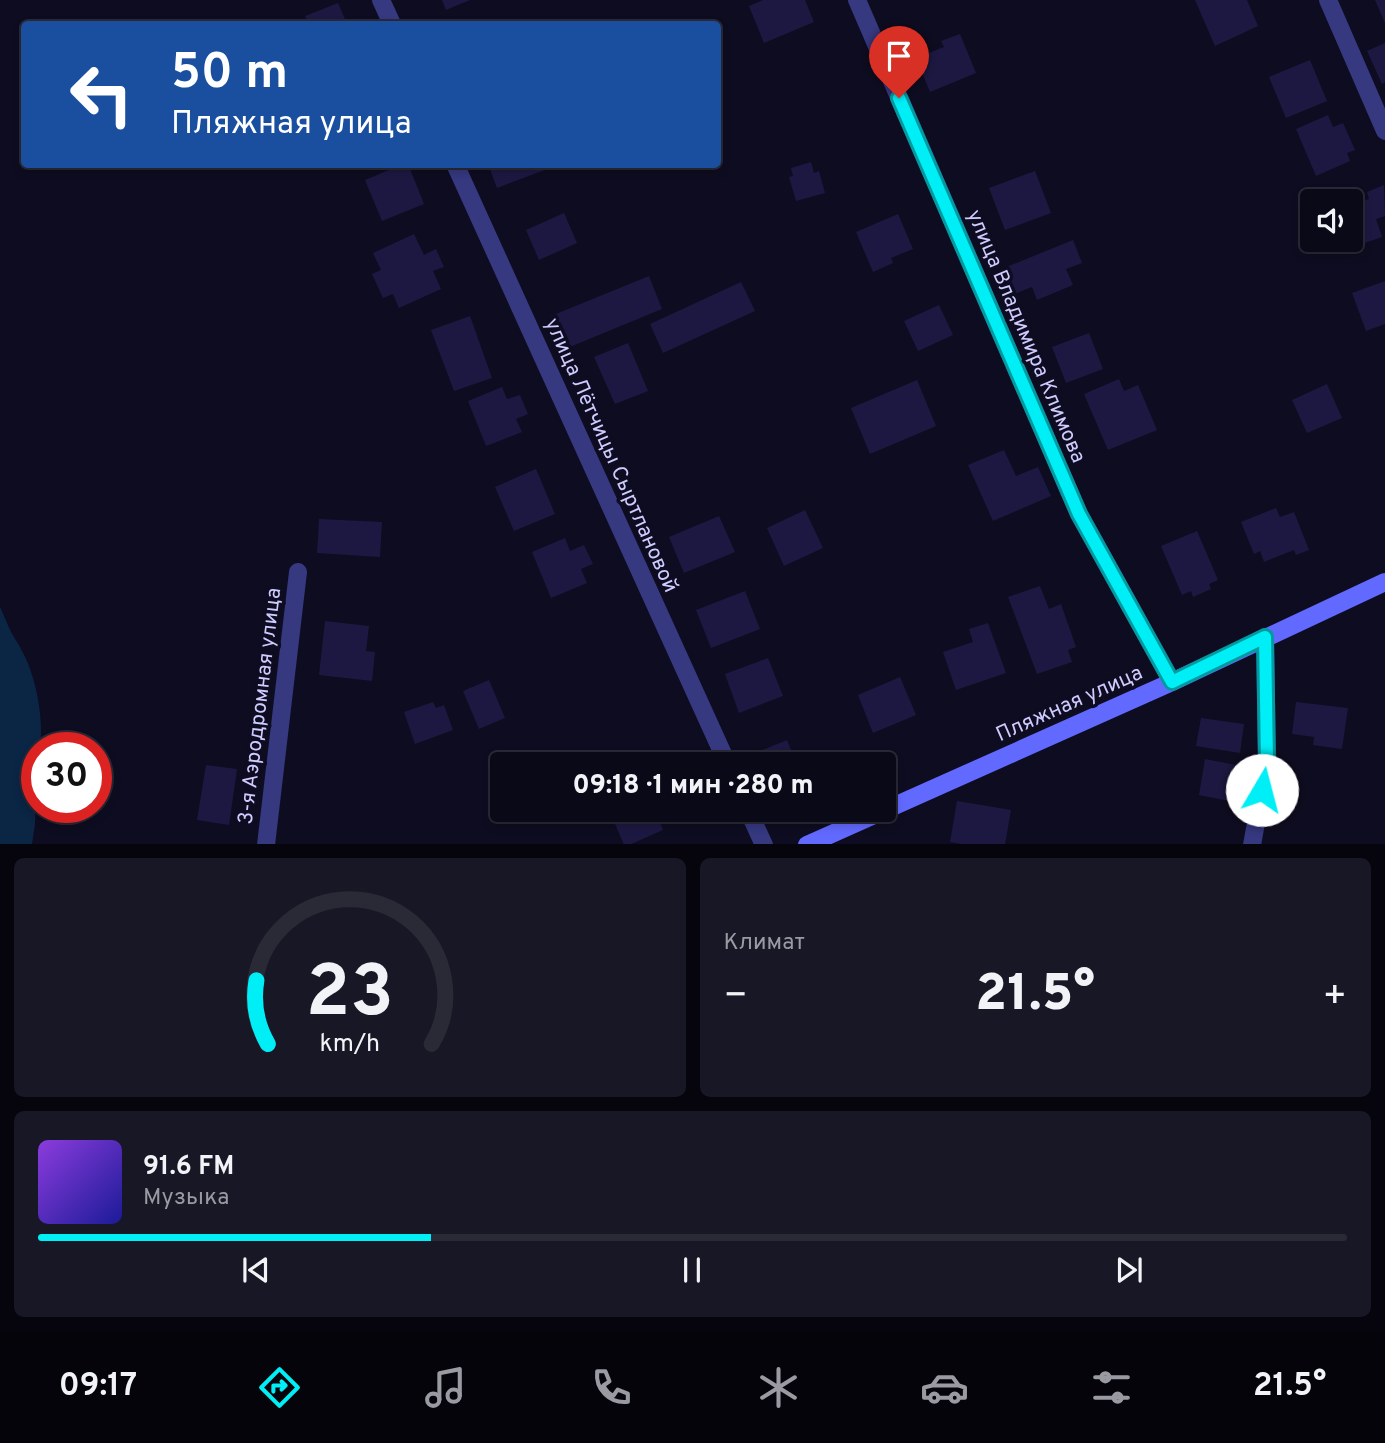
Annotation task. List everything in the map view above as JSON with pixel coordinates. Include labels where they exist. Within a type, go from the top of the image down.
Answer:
[{"type":"street","points":[[381,0],[391,21]]},
{"type":"street","name":"улица Владимира Климова","points":[[857,0],[1079,514],[1172,682]]},
{"type":"street","points":[[1328,0],[1385,131]]},
{"type":"street","name":"улица Лётчицы Сыртлановой","points":[[457,168],[722,752]]},
{"type":"street","name":"3-я Аэродромная улица","points":[[266,844],[298,572]]},
{"type":"street","name":"Пляжная улица","points":[[809,844],[1172,682],[1385,582]]},
{"type":"street","points":[[1252,844],[1267,762],[1265,637]]},
{"type":"street","points":[[753,822],[764,844]]},
{"type":"water","points":[[0,607],[27,661],[35,685],[41,732],[21,732],[21,823],[35,823],[32,844],[0,844]]},
{"type":"building","points":[[442,0],[470,0],[446,10]]},
{"type":"building","points":[[763,0],[805,0],[814,22],[764,43],[749,6]]},
{"type":"building","points":[[1195,0],[1247,0],[1258,26],[1215,46]]},
{"type":"building","points":[[1375,0],[1385,0],[1385,23]]},
{"type":"building","points":[[338,3],[346,21],[308,21],[305,16]]},
{"type":"building","points":[[960,34],[976,73],[930,92],[916,58],[944,47],[941,41]]},
{"type":"building","points":[[1385,43],[1385,82],[1382,84],[1367,51]]},
{"type":"building","points":[[1310,60],[1327,101],[1286,118],[1269,77]]},
{"type":"building","points":[[1328,115],[1333,127],[1343,123],[1355,150],[1347,153],[1350,161],[1316,176],[1296,129]]},
{"type":"building","points":[[811,162],[814,173],[819,171],[825,193],[796,201],[789,177],[793,176],[791,168]]},
{"type":"building","points":[[394,168],[410,168],[424,204],[382,221],[365,180]]},
{"type":"building","points":[[490,168],[550,168],[497,188]]},
{"type":"building","points":[[1035,171],[1051,213],[1005,230],[989,188]]},
{"type":"building","points":[[1384,185],[1385,216],[1376,219],[1382,237],[1363,244],[1363,201],[1369,199],[1367,192]]},
{"type":"building","points":[[564,213],[577,243],[539,260],[526,230]]},
{"type":"building","points":[[898,214],[913,249],[891,258],[893,263],[873,272],[856,232]]},
{"type":"building","points":[[414,234],[424,255],[436,249],[444,267],[433,271],[441,289],[399,308],[393,294],[383,298],[372,274],[381,270],[373,253]]},
{"type":"building","points":[[1073,240],[1082,263],[1066,269],[1073,285],[1037,300],[1032,287],[1014,294],[1004,268]]},
{"type":"building","points":[[649,276],[662,309],[565,349],[551,316]]},
{"type":"building","points":[[1385,281],[1385,324],[1366,331],[1352,293]]},
{"type":"building","points":[[741,282],[755,311],[663,353],[650,324]]},
{"type":"building","points":[[939,305],[953,335],[918,351],[904,321]]},
{"type":"building","points":[[470,316],[492,378],[454,391],[431,330]]},
{"type":"building","points":[[1089,333],[1103,369],[1066,383],[1052,347]]},
{"type":"building","points":[[628,343],[648,391],[615,404],[594,357]]},
{"type":"building","points":[[1119,379],[1124,391],[1138,385],[1157,430],[1108,450],[1084,394]]},
{"type":"building","points":[[917,380],[936,426],[870,454],[851,408]]},
{"type":"building","points":[[1327,384],[1342,418],[1307,433],[1292,400]]},
{"type":"building","points":[[502,387],[507,399],[520,395],[528,414],[516,419],[522,432],[486,446],[468,401]]},
{"type":"building","points":[[1004,450],[1016,476],[1038,467],[1051,496],[993,521],[968,465]]},
{"type":"building","points":[[536,469],[555,514],[514,531],[495,487]]},
{"type":"building","points":[[1276,508],[1280,517],[1294,512],[1309,550],[1296,555],[1294,550],[1264,562],[1260,551],[1254,554],[1241,522]]},
{"type":"building","points":[[805,510],[823,548],[784,566],[767,528]]},
{"type":"building","points":[[719,516],[735,552],[684,573],[669,537]]},
{"type":"building","points":[[319,519],[382,522],[380,557],[317,553]]},
{"type":"building","points":[[1197,531],[1218,580],[1209,584],[1211,589],[1193,597],[1191,591],[1182,595],[1161,546]]},
{"type":"building","points":[[565,538],[570,551],[584,545],[593,564],[581,569],[587,583],[551,598],[532,552]]},
{"type":"building","points":[[1040,586],[1049,609],[1061,604],[1076,647],[1068,650],[1072,662],[1037,674],[1008,597]]},
{"type":"building","points":[[745,591],[760,629],[711,648],[696,610]]},
{"type":"building","points":[[325,621],[369,626],[366,651],[375,652],[372,681],[319,675]]},
{"type":"building","points":[[988,623],[1006,673],[956,690],[943,652],[973,642],[969,629]]},
{"type":"building","points":[[768,658],[783,696],[739,713],[725,674]]},
{"type":"building","points":[[900,677],[916,715],[873,733],[858,695]]},
{"type":"building","points":[[489,680],[505,718],[479,729],[463,691]]},
{"type":"building","points":[[433,702],[436,708],[444,705],[453,730],[415,744],[404,712]]},
{"type":"building","points":[[1296,702],[1348,708],[1342,749],[1313,745],[1314,737],[1292,734]]},
{"type":"building","points":[[1201,718],[1244,724],[1240,753],[1196,746]]},
{"type":"building","points":[[787,740],[792,752],[757,752]]},
{"type":"building","points":[[1205,759],[1236,765],[1229,801],[1199,795]]},
{"type":"building","points":[[206,765],[237,769],[229,825],[197,820]]},
{"type":"building","points":[[957,801],[1011,810],[1005,844],[950,842]]},
{"type":"building","points":[[614,822],[660,822],[663,830],[631,844],[624,844]]},
{"type":"route","points":[[899,98],[1079,514],[1172,682],[1265,637],[1267,762],[1262,790]]}]
